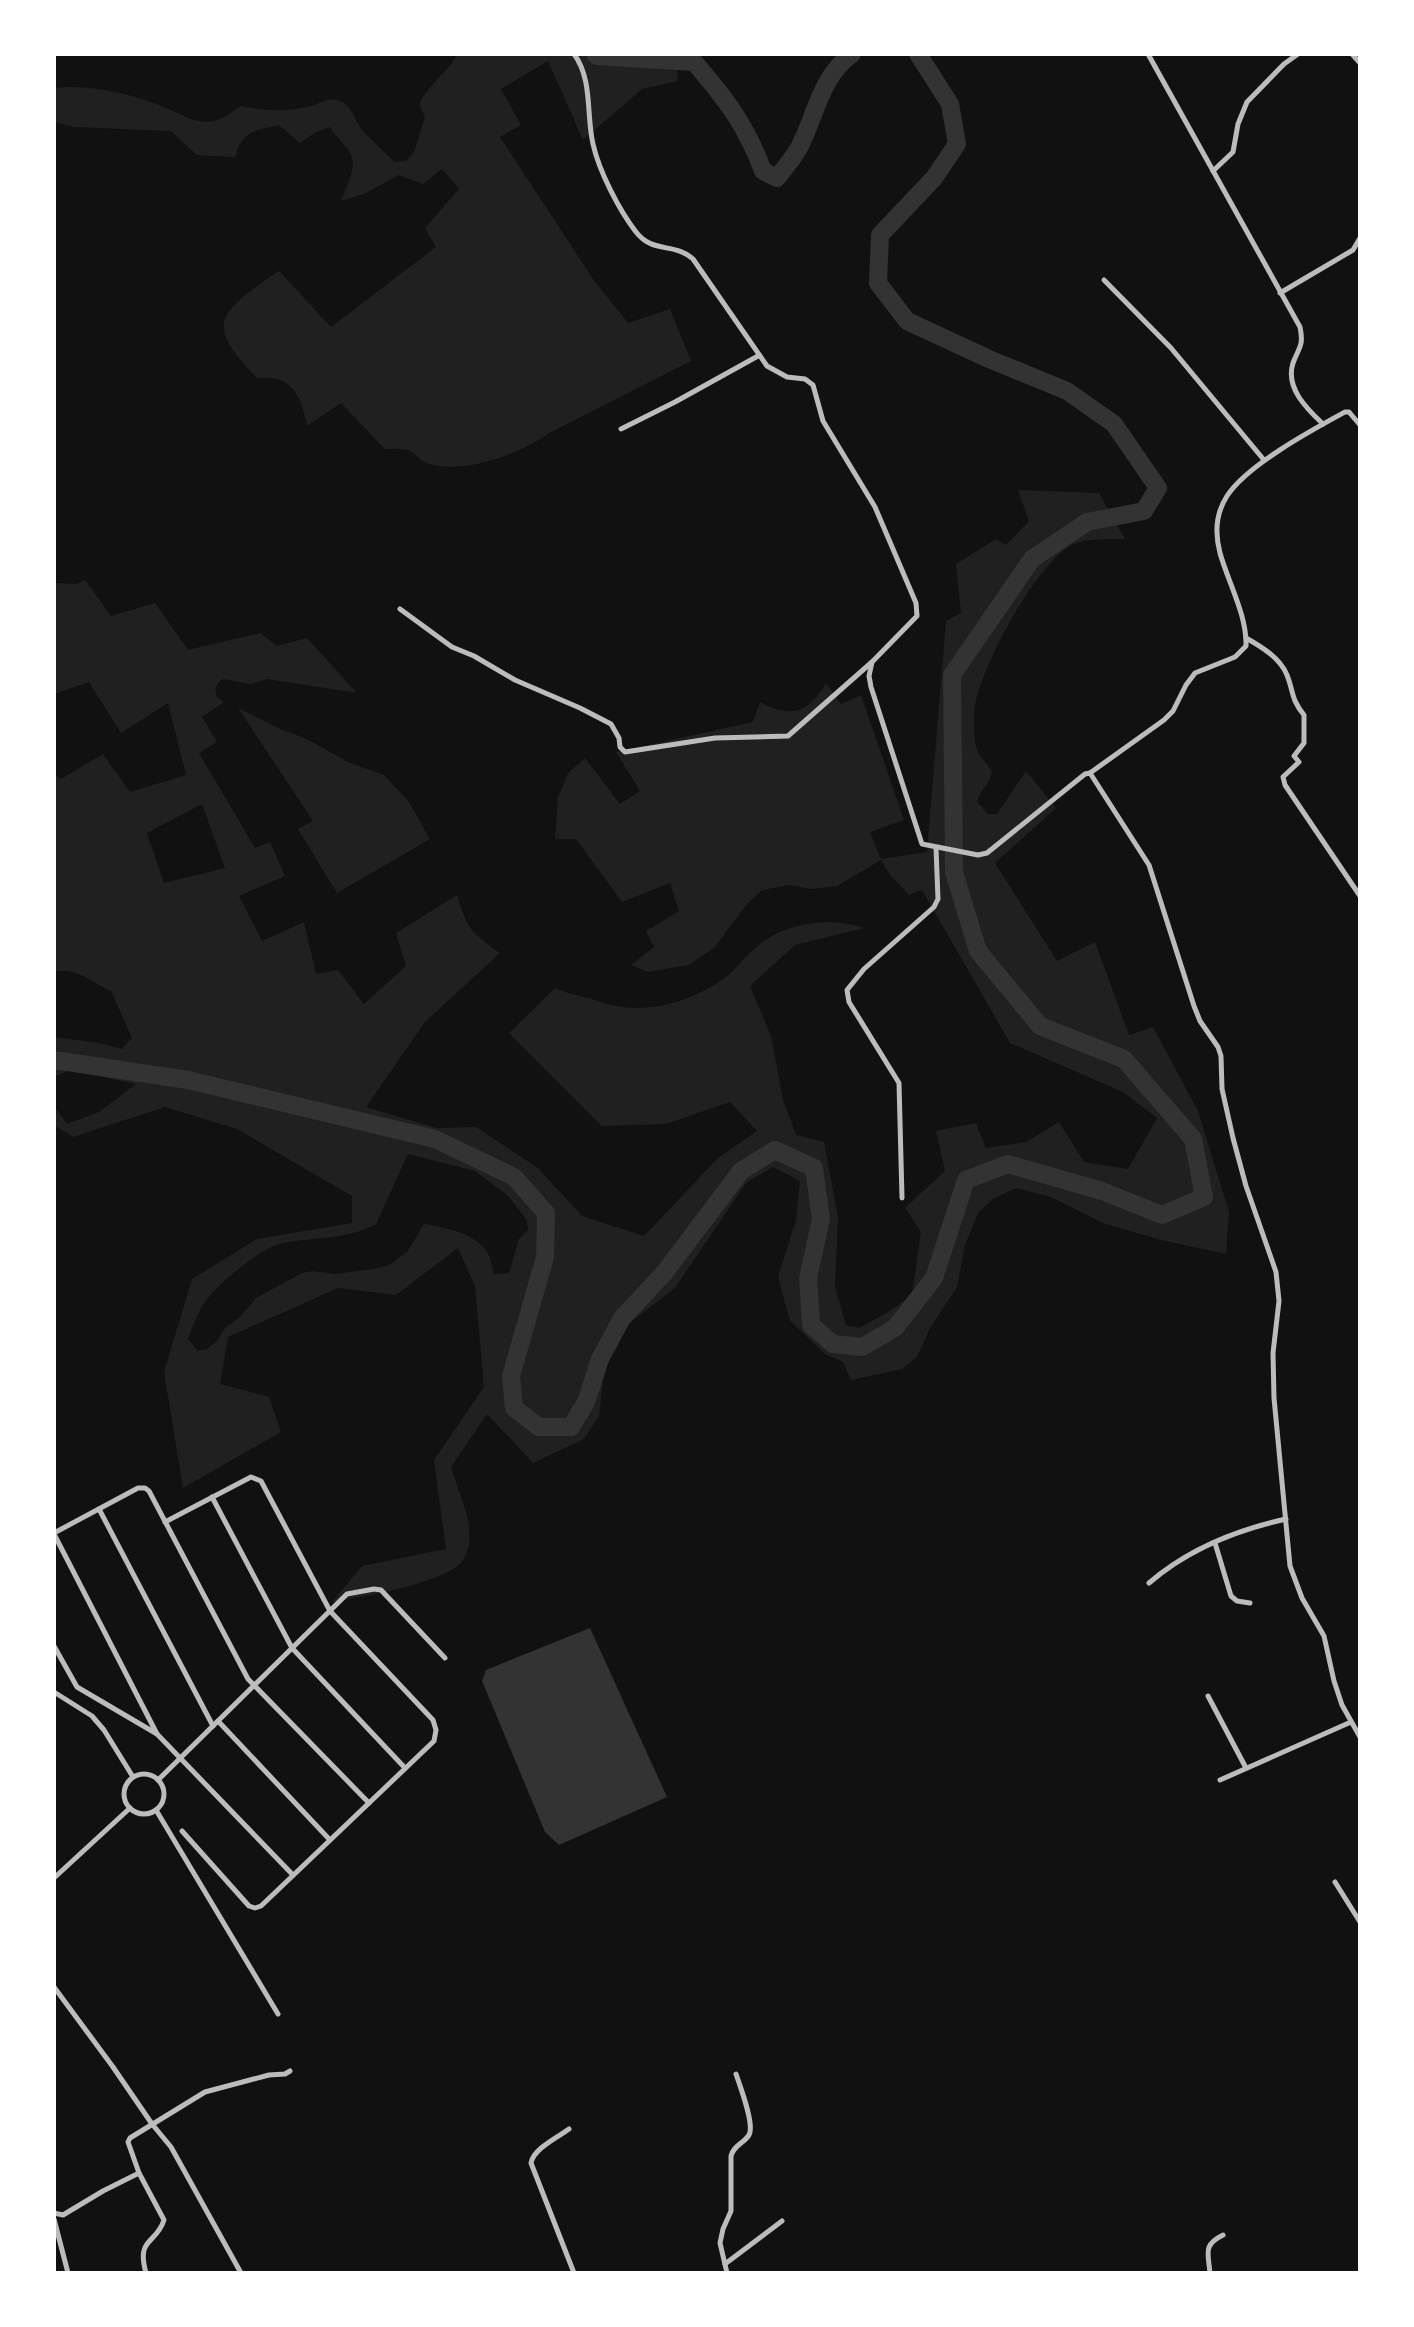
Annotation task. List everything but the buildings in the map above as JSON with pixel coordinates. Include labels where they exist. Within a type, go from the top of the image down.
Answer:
[{"type":"street","points":[[400,609],[452,647],[474,656],[515,680],[611,723],[619,738],[620,747],[625,752],[715,738],[788,736],[873,662],[916,616],[916,603],[875,507],[823,421],[813,385],[805,379],[777,373],[767,366],[693,259],[684,251],[655,248],[636,232],[599,165],[593,142],[586,82],[574,54]]},
{"type":"street","points":[[1148,54],[1300,327],[1303,342],[1292,366],[1294,385],[1299,401],[1323,424]]},
{"type":"street","points":[[1213,171],[1233,152],[1238,124],[1247,102],[1284,64],[1298,54]]},
{"type":"street","points":[[1352,54],[1360,63]]},
{"type":"street","points":[[1280,293],[1353,250],[1360,238]]},
{"type":"street","points":[[1104,280],[1171,348],[1264,460]]},
{"type":"street","points":[[621,429],[758,356]]},
{"type":"street","points":[[873,662],[869,676],[871,687],[920,840],[926,847],[978,855],[987,853],[1086,774],[1090,774],[1164,720],[1195,673],[1235,657],[1246,646],[1247,638],[1220,552],[1217,524],[1229,493],[1264,460],[1345,412],[1357,417],[1360,425]]},
{"type":"street","points":[[1247,638],[1263,647],[1281,665],[1287,675],[1294,703],[1304,715],[1304,743],[1294,756],[1299,762],[1283,777],[1285,785],[1360,896]]},
{"type":"street","points":[[1090,774],[1094,776],[1149,864],[1194,1006],[1200,1021],[1216,1040],[1221,1056],[1222,1089],[1233,1138],[1246,1186],[1276,1272],[1279,1301],[1273,1353],[1274,1398],[1290,1566],[1296,1585],[1324,1636],[1334,1681],[1360,1737]]},
{"type":"street","points":[[902,1198],[900,1083],[849,1002],[847,990],[864,969],[934,907],[938,899],[935,869],[939,849]]},
{"type":"street","points":[[165,1522],[251,1477],[261,1481],[330,1611],[433,1720],[436,1730],[433,1741],[256,1908],[249,1906],[182,1831]]},
{"type":"street","points":[[157,1734],[54,1534],[138,1488],[145,1488],[149,1492],[248,1679],[369,1803]]},
{"type":"street","points":[[212,1497],[292,1648],[405,1768]]},
{"type":"street","points":[[99,1509],[216,1723],[330,1840]]},
{"type":"street","points":[[1149,1583],[1170,1565],[1215,1542],[1257,1525],[1286,1519]]},
{"type":"street","points":[[1215,1542],[1231,1596],[1237,1601],[1251,1603]]},
{"type":"street","points":[[158,1780],[347,1594],[381,1590],[445,1658]]},
{"type":"street","points":[[54,1646],[77,1687],[157,1734],[293,1875]]},
{"type":"street","points":[[54,1692],[92,1716],[104,1730],[133,1777]]},
{"type":"street","points":[[1208,1696],[1246,1768]]},
{"type":"street","points":[[1220,1780],[1351,1722]]},
{"type":"street","points":[[146,1774],[158,1780],[164,1792],[156,1810],[142,1814],[130,1808],[124,1795],[125,1788],[133,1777],[146,1774]]},
{"type":"street","points":[[54,1878],[130,1808]]},
{"type":"street","points":[[156,1810],[278,2014]]},
{"type":"street","points":[[1335,1882],[1360,1922]]},
{"type":"street","points":[[54,1987],[171,2147],[241,2273]]},
{"type":"street","points":[[146,2273],[142,2254],[149,2239],[161,2230],[164,2220],[139,2173],[129,2140],[205,2092],[290,2071]]},
{"type":"street","points":[[727,2273],[720,2243],[731,2211],[730,2156],[733,2148],[749,2136],[751,2127],[736,2074]]},
{"type":"street","points":[[569,2129],[536,2152],[531,2163],[573,2273]]},
{"type":"street","points":[[54,2213],[63,2215],[103,2190],[139,2173]]},
{"type":"street","points":[[54,2220],[68,2273]]},
{"type":"street","points":[[725,2263],[782,2221]]},
{"type":"street","points":[[1210,2273],[1208,2248],[1212,2241],[1223,2235]]},
{"type":"shaded area","points":[[457,54],[676,54],[678,81],[642,89],[583,140],[548,61],[501,89],[521,125],[500,137],[595,282],[628,323],[670,309],[691,361],[508,455],[476,464],[444,466],[427,463],[407,450],[385,449],[341,403],[307,426],[296,393],[286,383],[277,379],[257,378],[230,346],[224,331],[226,316],[238,301],[279,271],[331,327],[436,247],[425,228],[459,189],[442,169],[423,184],[399,175],[364,194],[341,201],[353,164],[348,150],[330,127],[316,132],[300,143],[279,125],[251,133],[242,141],[235,157],[197,155],[171,131],[74,127],[54,122],[54,88],[83,87],[125,94],[202,122],[221,119],[241,106],[285,110],[337,100],[347,105],[364,132],[395,162],[406,161],[414,152],[425,117],[420,106],[421,101]]},
{"type":"shaded area","points":[[1018,490],[1099,493],[1125,539],[1091,540],[1072,545],[1042,573],[1011,621],[986,672],[974,712],[977,750],[992,772],[977,802],[988,814],[997,814],[1026,771],[1056,808],[995,863],[1057,961],[1095,942],[1129,1035],[1153,1027],[1198,1111],[1229,1212],[1226,1254],[1161,1240],[1103,1223],[1051,1197],[1016,1188],[993,1199],[978,1213],[965,1245],[957,1287],[929,1330],[917,1357],[902,1369],[851,1380],[843,1362],[825,1354],[790,1321],[778,1277],[796,1220],[800,1181],[773,1167],[746,1183],[675,1288],[627,1325],[604,1371],[599,1416],[584,1439],[533,1463],[487,1414],[451,1467],[469,1526],[469,1545],[463,1560],[440,1576],[422,1582],[332,1602],[362,1566],[446,1549],[434,1460],[484,1387],[475,1286],[458,1248],[396,1295],[338,1288],[228,1337],[220,1384],[269,1397],[281,1432],[183,1488],[164,1372],[192,1279],[257,1239],[352,1223],[352,1196],[237,1129],[165,1107],[73,1137],[54,1125],[54,1106],[67,1124],[99,1112],[136,1084],[70,1070],[54,1077],[54,1037],[122,1049],[132,1038],[111,991],[77,973],[54,972],[54,774],[61,779],[103,754],[130,792],[186,775],[168,703],[121,733],[89,682],[54,694],[54,583],[76,584],[85,580],[111,616],[155,603],[188,650],[260,633],[277,646],[307,638],[357,693],[267,679],[251,684],[223,679],[218,683],[215,690],[217,697],[224,702],[202,717],[217,742],[199,753],[255,848],[270,842],[285,876],[239,896],[262,941],[304,922],[316,974],[338,970],[364,1004],[406,966],[396,933],[457,895],[471,929],[500,953],[425,1022],[366,1107],[436,1128],[476,1127],[538,1168],[582,1216],[644,1236],[718,1158],[757,1131],[730,1102],[666,1124],[602,1126],[509,1033],[555,988],[611,1005],[655,1007],[698,994],[711,987],[727,976],[765,940],[778,933],[806,924],[821,923],[850,924],[864,928],[795,945],[750,986],[771,1036],[783,1100],[796,1135],[824,1142],[838,1217],[835,1287],[846,1325],[859,1328],[912,1295],[921,1232],[905,1208],[945,1171],[936,1131],[976,1123],[986,1148],[1026,1142],[1059,1122],[1084,1162],[1128,1169],[1157,1118],[1123,1092],[1010,1043],[922,890],[909,895],[890,875],[881,860],[837,886],[811,889],[789,885],[762,890],[747,904],[714,948],[688,965],[648,972],[631,965],[654,947],[646,931],[679,911],[670,883],[622,902],[576,839],[555,839],[558,797],[568,773],[585,758],[620,804],[640,791],[616,752],[753,722],[760,702],[781,710],[798,710],[813,701],[826,683],[841,704],[861,695],[904,820],[870,832],[881,859],[927,852],[946,621],[961,613],[956,564],[996,539],[1006,545],[1029,521]],"holes":[[[202,804],[225,868],[164,883],[147,833]],[[408,1154],[475,1171],[507,1195],[527,1220],[528,1230],[519,1239],[509,1273],[494,1274],[488,1254],[475,1240],[450,1229],[424,1224],[408,1251],[389,1265],[334,1274],[313,1271],[302,1273],[256,1298],[240,1317],[225,1328],[217,1341],[207,1349],[198,1351],[188,1339],[200,1310],[214,1291],[249,1261],[273,1246],[354,1233],[376,1224]]]},
{"type":"shaded area","points":[[238,708],[307,739],[348,762],[384,775],[409,802],[430,839],[337,893],[298,829],[313,821]]},
{"type":"shaded area","points":[[590,1628],[667,1797],[559,1845],[545,1832],[482,1681],[486,1670]]},
{"type":"waterway","points":[[595,54],[694,62],[734,113],[750,140],[763,171],[777,178],[800,146],[826,84],[852,54]]},
{"type":"waterway","points":[[54,1060],[188,1080],[435,1139],[514,1177],[546,1213],[545,1257],[511,1376],[514,1408],[539,1427],[571,1427],[586,1402],[600,1359],[622,1318],[665,1272],[741,1171],[775,1150],[814,1168],[821,1219],[808,1278],[811,1325],[833,1344],[862,1347],[895,1328],[934,1278],[966,1180],[1008,1164],[1102,1191],[1162,1215],[1204,1197],[1193,1139],[1124,1059],[1040,1026],[978,951],[954,872],[952,675],[1032,559],[1087,522],[1144,511],[1158,488],[1114,424],[1067,391],[907,321],[878,283],[880,235],[934,178],[957,144],[950,104],[918,54]]}]
